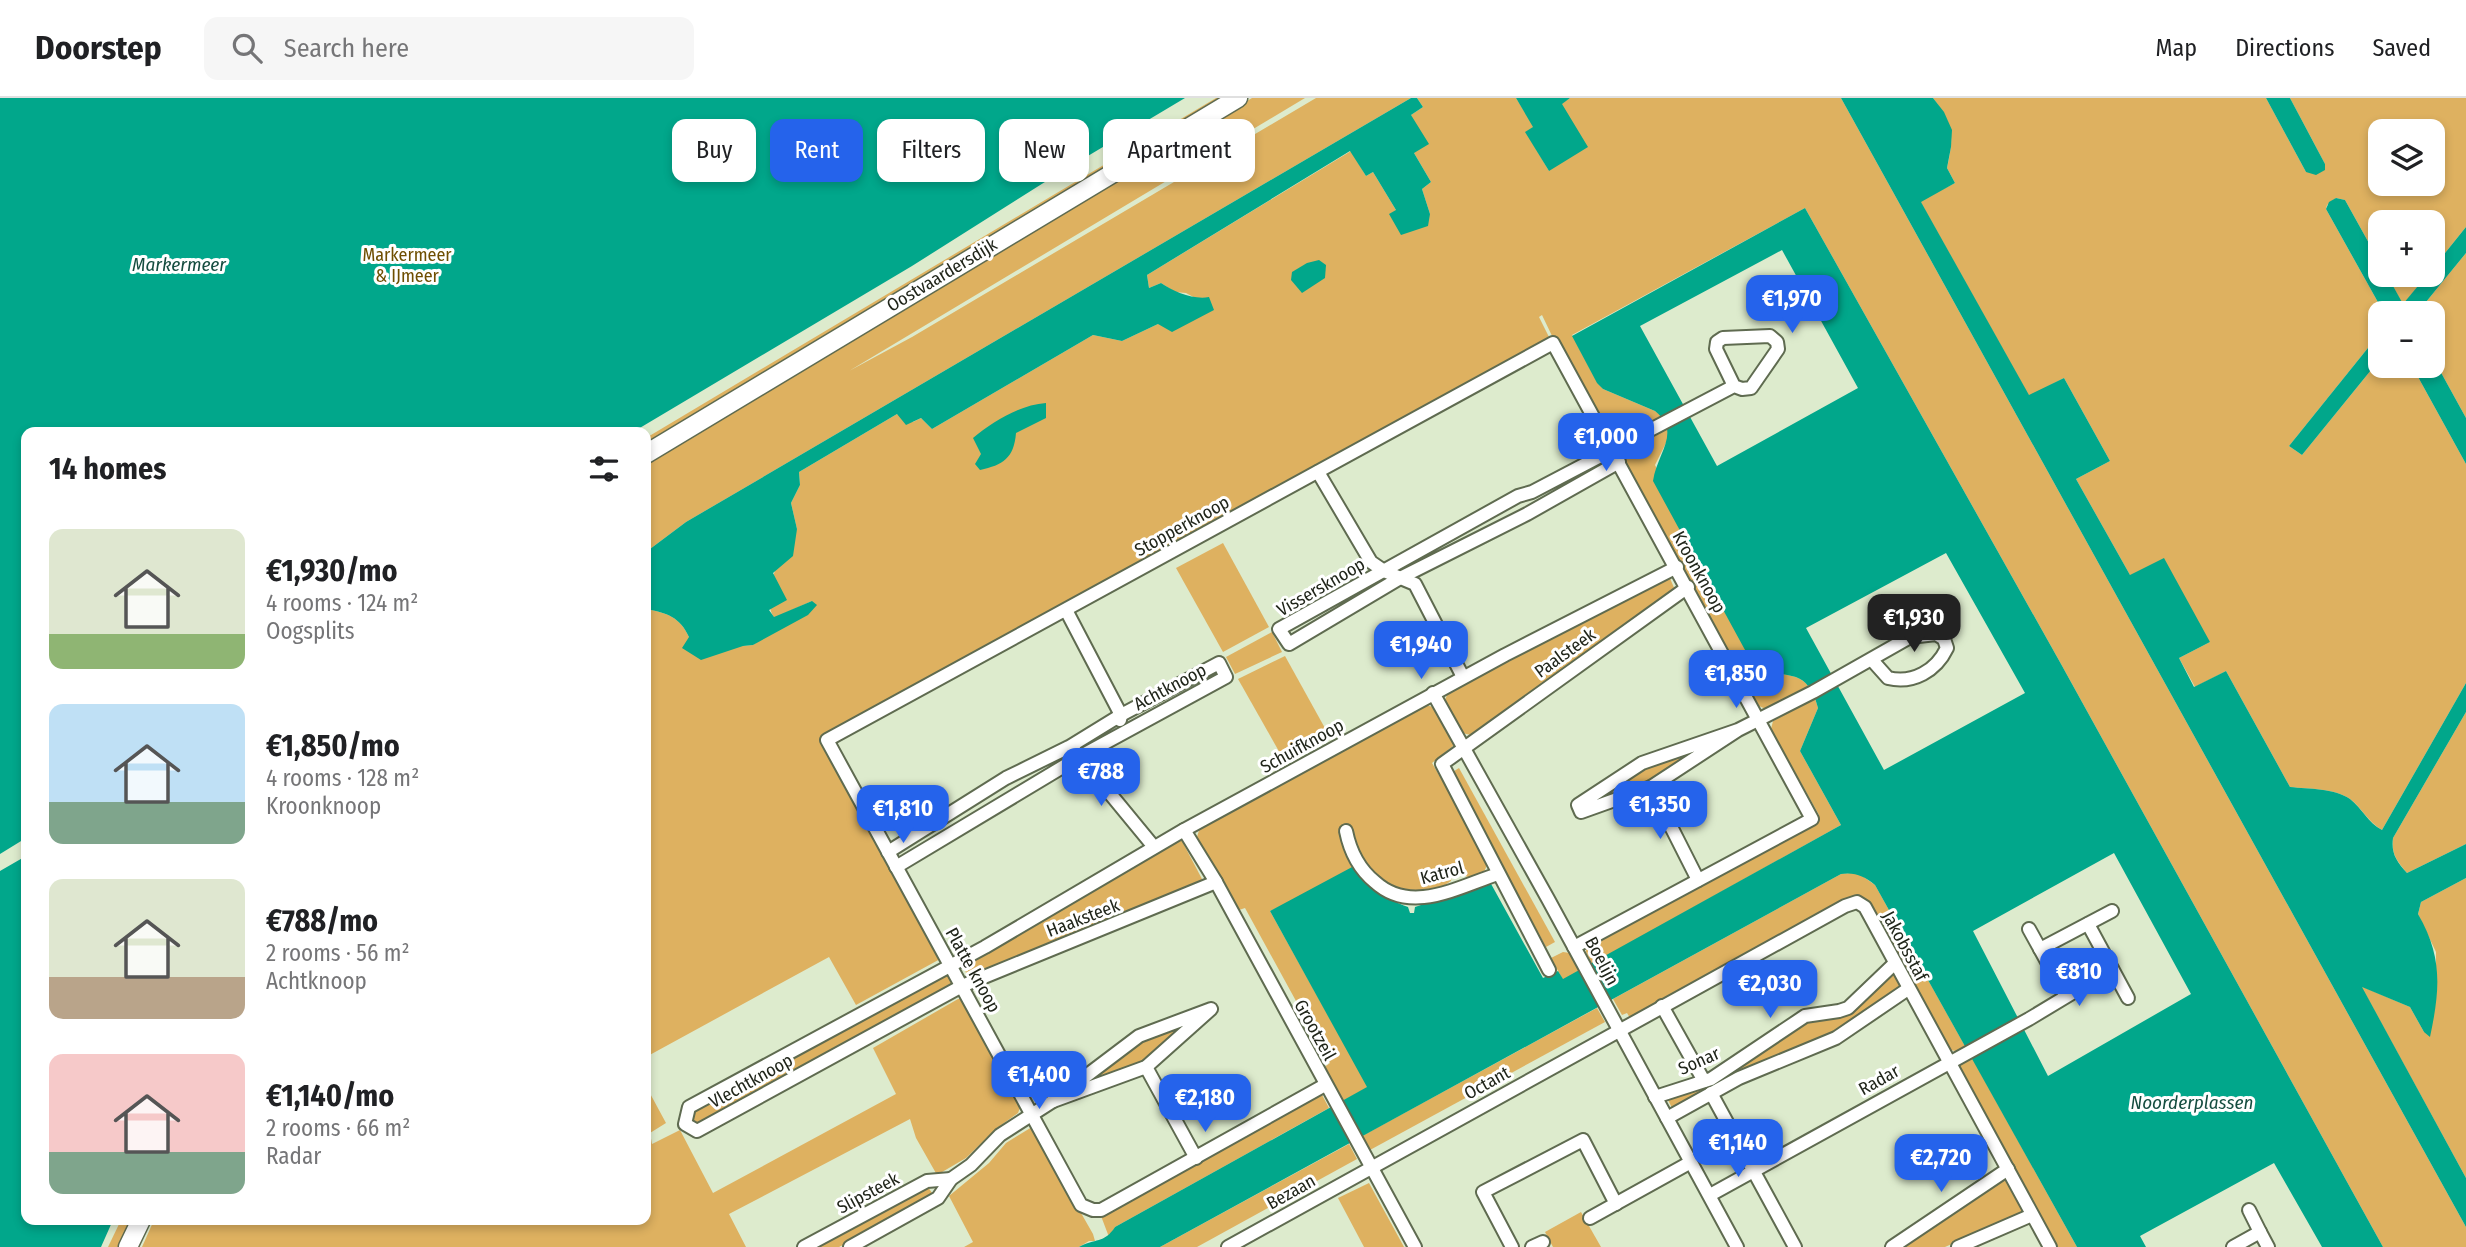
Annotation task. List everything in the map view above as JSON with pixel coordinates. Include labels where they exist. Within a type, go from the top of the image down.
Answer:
[{"type":"main road","name":"Oostvaardersdijk","points":[[651,451],[1238,98]]},
{"type":"main road","points":[[128,1247],[139,1225]]},
{"type":"street","points":[[1616,456],[1665,423],[1734,386],[1751,388],[1778,349],[1777,342],[1770,336],[1723,338],[1717,342],[1716,349],[1734,386]]},
{"type":"street","name":"Kroonknoop","points":[[1553,343],[1760,719],[1812,819],[1698,880]]},
{"type":"street","name":"Stopperknoop","points":[[827,740],[1553,343]]},
{"type":"street","name":"Vissersknoop","points":[[1616,456],[1528,514],[1400,578],[1289,644],[1279,629],[1518,496],[1616,456]]},
{"type":"street","points":[[1318,472],[1371,562],[1384,571],[1415,584],[1463,677]]},
{"type":"street","name":"Schuifknoop","points":[[949,965],[1184,830],[1463,677],[1677,567]]},
{"type":"street","name":"Paalsteek","points":[[1464,749],[1688,587]]},
{"type":"street","points":[[1066,610],[1121,715],[1119,734]]},
{"type":"street","points":[[1738,730],[1642,763],[1577,806],[1581,812],[1651,787],[1738,730],[1813,692],[1835,679],[1910,637],[1936,634],[1944,639],[1947,648],[1936,666],[1906,680],[1888,678],[1871,659]]},
{"type":"street","name":"Achtknoop","points":[[888,852],[1006,778],[1069,747],[1121,715],[1219,663],[1226,677],[1119,734],[895,867]]},
{"type":"street","name":"Boelijn","points":[[1433,694],[1737,1247]]},
{"type":"street","name":"Platte knoop","points":[[827,740],[1080,1205],[1101,1210],[1196,1158]]},
{"type":"street","points":[[1069,747],[1082,756],[1154,847]]},
{"type":"street","name":"Katrol","points":[[1464,749],[1441,764],[1549,970]]},
{"type":"street","points":[[1577,953],[1698,880],[1651,787]]},
{"type":"street","name":"Grootzeil","points":[[1184,830],[1216,883],[1415,1247]]},
{"type":"street","name":"Katrol","points":[[1346,831],[1349,844],[1363,872],[1383,890],[1401,898],[1428,897],[1498,874]]},
{"type":"street","name":"Haaksteek","points":[[962,986],[1216,883]]},
{"type":"street","name":"Jakobsstaf","points":[[1619,1030],[1845,905],[1857,902],[1865,907],[1908,989],[1954,1059],[2050,1247]]},
{"type":"street","points":[[2040,948],[2112,911]]},
{"type":"street","points":[[2088,923],[2128,998]]},
{"type":"street","points":[[2029,929],[2066,996]]},
{"type":"street","name":"Sonar","points":[[1655,1097],[1704,1082],[1725,1071],[1805,1016],[1839,1012],[1848,1007],[1894,964]]},
{"type":"street","name":"Vlechtknoop","points":[[949,965],[689,1107],[685,1124],[697,1131],[962,986]]},
{"type":"street","name":"Radar","points":[[1710,1195],[2029,1019],[2112,969]]},
{"type":"street","name":"Sonar","points":[[1667,1118],[1739,1078],[1836,1038],[1908,989]]},
{"type":"street","points":[[1662,1006],[1704,1082]]},
{"type":"street","points":[[1211,1009],[1146,1067],[1053,1101],[1139,1035],[1211,1009]]},
{"type":"street","name":"Octant","points":[[1371,1167],[1619,1030]]},
{"type":"street","points":[[1146,1067],[1196,1158],[1328,1090]]},
{"type":"street","points":[[1712,1093],[1795,1247]]},
{"type":"street","name":"Slipsteek","points":[[850,1247],[938,1198],[951,1179],[971,1165],[1000,1135],[1053,1101]]},
{"type":"street","points":[[1512,1247],[1483,1192],[1583,1140],[1616,1204]]},
{"type":"street","points":[[1590,1219],[1691,1162]]},
{"type":"street","name":"Bezaan","points":[[1228,1247],[1371,1167]]},
{"type":"street","points":[[1892,1247],[2008,1169]]},
{"type":"street","name":"Slipsteek","points":[[804,1247],[928,1181],[951,1179]]},
{"type":"street","points":[[2249,1210],[2268,1247]]},
{"type":"street","points":[[1958,1247],[2032,1214]]},
{"type":"street","points":[[2233,1247],[2260,1232]]},
{"type":"shaded area","points":[[1216,98],[1231,98],[1195,119],[1181,119]]},
{"type":"shaded area","points":[[1252,98],[1305,98],[1255,128],[1255,119],[1217,119]]},
{"type":"shaded area","points":[[1316,98],[1411,98],[686,522],[651,548],[651,457],[1111,182],[1165,182],[849,371],[912,337],[1174,182],[1255,182],[1255,134]]},
{"type":"shaded area","points":[[1417,98],[1516,98],[1534,127],[1526,132],[1549,171],[1562,103],[1570,98],[1841,98],[2466,1227],[2466,1247],[2383,1247],[1805,208],[1572,335],[1603,389],[1662,416],[1617,441],[1609,431],[1606,432],[1542,315],[1539,317],[1550,339],[823,740],[942,958],[856,1005],[829,957],[651,1054],[651,610],[677,620],[689,637],[743,646],[753,645],[812,601],[774,618],[770,607],[769,596],[775,572],[797,529],[791,503],[800,485],[799,472],[897,414],[913,422],[921,418],[932,429],[1093,335],[1122,341],[1158,324],[1197,299],[1186,293],[1175,292],[1161,283],[1149,288],[1147,275],[1351,151],[1366,176],[1373,172],[1396,210],[1430,214],[1422,189],[1431,182],[1414,153],[1411,115],[1423,107]]},
{"type":"shaded area","points":[[1933,98],[2266,98],[2306,172],[2325,164],[2290,98],[2466,98],[2466,227],[2445,253],[2445,210],[2368,210],[2368,241],[2345,200],[2336,198],[2327,205],[2326,209],[2377,301],[2368,301],[2368,348],[2289,446],[2302,455],[2368,374],[2368,378],[2419,378],[2466,464],[2466,683],[2382,830],[2344,795],[2290,787],[2226,671],[2195,687],[2179,658],[2210,642],[2130,575],[2076,479],[2110,461],[2064,378],[2029,396],[1920,201],[1955,183],[1947,168],[1951,131]]},
{"type":"shaded area","points":[[1103,165],[1103,172],[1089,180],[1089,174]]},
{"type":"shaded area","points":[[1075,182],[1086,182],[916,281],[651,445],[651,435]]},
{"type":"shaded area","points":[[2466,253],[2466,418],[2444,378],[2445,301],[2427,301],[2438,287],[2445,287],[2445,279]]},
{"type":"shaded area","points":[[2393,287],[2417,287],[2406,301],[2401,301]]},
{"type":"shaded area","points":[[1667,428],[1670,435],[1655,465],[1757,672],[1792,676],[1804,681],[1808,686],[1768,710],[1759,706],[1624,463],[1624,451]]},
{"type":"shaded area","points":[[1223,543],[1269,627],[1223,652],[1176,568]]},
{"type":"shaded area","points":[[1669,576],[1675,590],[1471,735],[1462,733],[1445,700],[1449,690]]},
{"type":"shaded area","points":[[1272,632],[1282,652],[1235,674],[1226,657]]},
{"type":"shaded area","points":[[1285,656],[1326,730],[1281,755],[1238,679]]},
{"type":"shaded area","points":[[1815,698],[1818,708],[1800,751],[1841,825],[1592,964],[1586,952],[1586,947],[1590,944],[1818,820],[1819,815],[1771,729],[1773,721]]},
{"type":"shaded area","points":[[1422,704],[1433,707],[1454,741],[1453,746],[1432,763],[1487,857],[1483,873],[1474,879],[1465,876],[1462,870],[1452,874],[1451,881],[1436,891],[1397,894],[1364,868],[1270,911],[1368,1087],[1341,1102],[1323,1068],[1330,1063],[1245,908],[1236,911],[1197,837],[1200,827]]},
{"type":"shaded area","points":[[2466,712],[2466,844],[2407,873],[2396,857],[2393,838]]},
{"type":"shaded area","points":[[1712,742],[1656,781],[1583,806],[1644,767]]},
{"type":"shaded area","points":[[1459,768],[1555,942],[1546,947],[1451,773]]},
{"type":"shaded area","points":[[1173,840],[1182,841],[1202,879],[1199,884],[968,977],[962,964]]},
{"type":"shaded area","points":[[1841,874],[1861,875],[1875,885],[1965,1046],[1956,1051],[1950,1050],[1869,903],[1860,897],[1630,1018],[1627,1013],[1622,1015],[1613,999]]},
{"type":"shaded area","points":[[2466,878],[2466,1178],[2361,986],[2410,1007],[2424,1032],[2436,970],[2436,952],[2418,914],[2421,902]]},
{"type":"shaded area","points":[[1563,952],[1570,953],[1580,971],[1563,980],[1551,958]]},
{"type":"shaded area","points":[[1890,972],[1894,973],[1902,989],[1835,1035],[1717,1088],[1713,1082],[1806,1022],[1842,1015]]},
{"type":"shaded area","points":[[943,974],[950,974],[954,983],[951,986],[700,1125],[693,1121],[693,1110]]},
{"type":"shaded area","points":[[961,999],[1021,1105],[1018,1113],[997,1128],[966,1158],[937,1175],[916,1138],[910,1119],[729,1214],[746,1247],[142,1247],[152,1225],[651,1225],[651,1138],[652,1144],[680,1130],[713,1193],[896,1094],[873,1048]]},
{"type":"shaded area","points":[[1597,1008],[1605,1022],[1370,1150],[1362,1136]]},
{"type":"shaded area","points":[[1198,1017],[1142,1066],[1070,1091],[1140,1040]]},
{"type":"shaded area","points":[[1971,1056],[2077,1247],[2058,1247],[1959,1067],[1961,1061]]},
{"type":"shaded area","points":[[1706,1087],[1708,1092],[1673,1110],[1667,1098]]},
{"type":"shaded area","points":[[1321,1093],[1329,1108],[1115,1227],[1109,1237],[1101,1216]]},
{"type":"shaded area","points":[[651,1095],[666,1123],[651,1132]]},
{"type":"shaded area","points":[[1032,1127],[1095,1241],[1089,1241],[1079,1247],[964,1247],[973,1242],[949,1196],[989,1163],[1006,1143]]},
{"type":"shaded area","points":[[1349,1144],[1357,1159],[1197,1247],[1160,1247]]},
{"type":"shaded area","points":[[2003,1178],[2023,1206],[2024,1212],[1945,1247],[1905,1247]]},
{"type":"shaded area","points":[[1369,1183],[1404,1247],[1364,1247],[1338,1198]]},
{"type":"shaded area","points":[[928,1187],[932,1193],[917,1207],[839,1247],[814,1247]]},
{"type":"shaded area","points":[[1581,1212],[1601,1247],[1553,1247],[1545,1232]]},
{"type":"shaded area","points":[[119,1225],[130,1225],[119,1247],[108,1247]]},
{"type":"water","name":"Markermeer","points":[[0,98],[1185,98],[1150,119],[1103,119],[1103,147],[1089,155],[1089,119],[999,119],[999,182],[1045,182],[912,266],[641,427],[21,427],[21,841],[0,854]]},
{"type":"water","points":[[1411,98],[1417,98],[1423,107],[1411,115],[1429,144],[1414,153],[1431,182],[1422,189],[1430,214],[1428,226],[1401,235],[1389,214],[1396,210],[1373,172],[1366,176],[1350,151],[1147,275],[1149,288],[1161,283],[1184,294],[1209,297],[1214,310],[1172,332],[1158,324],[1122,341],[1093,335],[932,429],[921,418],[906,425],[897,414],[799,472],[800,485],[791,503],[797,529],[793,556],[773,573],[787,600],[769,610],[774,617],[812,601],[817,605],[808,615],[753,645],[701,660],[682,648],[689,637],[677,620],[651,610],[651,548],[686,522]]},
{"type":"water","points":[[1516,98],[1570,98],[1562,104],[1588,147],[1549,171],[1525,132],[1533,127]]},
{"type":"water","points":[[1841,98],[1933,98],[1944,112],[1952,130],[1947,168],[1955,183],[1921,202],[2029,395],[2064,378],[2110,461],[2076,479],[2130,575],[2164,558],[2210,642],[2179,658],[2194,687],[2226,671],[2290,787],[2344,795],[2382,830],[2466,683],[2466,712],[2393,838],[2395,857],[2407,873],[2466,844],[2466,878],[2421,902],[2418,914],[2432,945],[2437,974],[2436,1004],[2430,1037],[2424,1032],[2410,1007],[2362,987],[2466,1178],[2466,1227]]},
{"type":"water","points":[[2266,98],[2290,98],[2325,164],[2325,170],[2316,175],[2306,172]]},
{"type":"water","points":[[2336,198],[2345,200],[2368,241],[2368,284],[2326,209],[2329,202]]},
{"type":"water","name":"Noorderplassen","points":[[1805,208],[2383,1247],[2322,1247],[2274,1163],[2140,1236],[2146,1247],[2077,1247],[1875,885],[1859,875],[1841,874],[1160,1247],[1079,1247],[1103,1238],[1115,1227],[1367,1087],[1270,911],[1354,866],[1370,886],[1408,907],[1410,913],[1414,913],[1415,907],[1490,882],[1543,978],[1558,971],[1563,979],[1841,825],[1800,751],[1818,708],[1817,697],[1810,685],[1799,678],[1757,672],[1653,481],[1666,443],[1667,427],[1663,419],[1655,411],[1603,389],[1597,383],[1572,336]],"holes":[[[1782,250],[1858,388],[1717,466],[1640,326]],[[1946,553],[2025,693],[1884,770],[1806,628]],[[2114,853],[2191,994],[2048,1076],[1973,931]]]},
{"type":"water","points":[[2466,227],[2466,253],[2445,279],[2445,253]]},
{"type":"water","points":[[1319,260],[1326,265],[1325,278],[1302,293],[1291,280],[1292,272],[1307,263]]},
{"type":"water","points":[[2370,287],[2394,287],[2401,301],[2377,301]]},
{"type":"water","points":[[2417,287],[2438,287],[2427,301],[2405,301]]},
{"type":"water","points":[[2368,348],[2368,374],[2302,455],[2289,446]]},
{"type":"water","points":[[2419,378],[2444,378],[2466,418],[2466,464]]},
{"type":"water","points":[[1046,403],[1046,418],[1016,433],[1013,449],[1006,459],[995,466],[980,470],[975,464],[981,454],[973,438],[1007,415]]},
{"type":"water","points":[[21,859],[21,1225],[111,1225],[101,1247],[0,1247],[0,871]]},
{"type":"park label","name":"Markermeer & IJmeer","points":[[407,265]]}]
